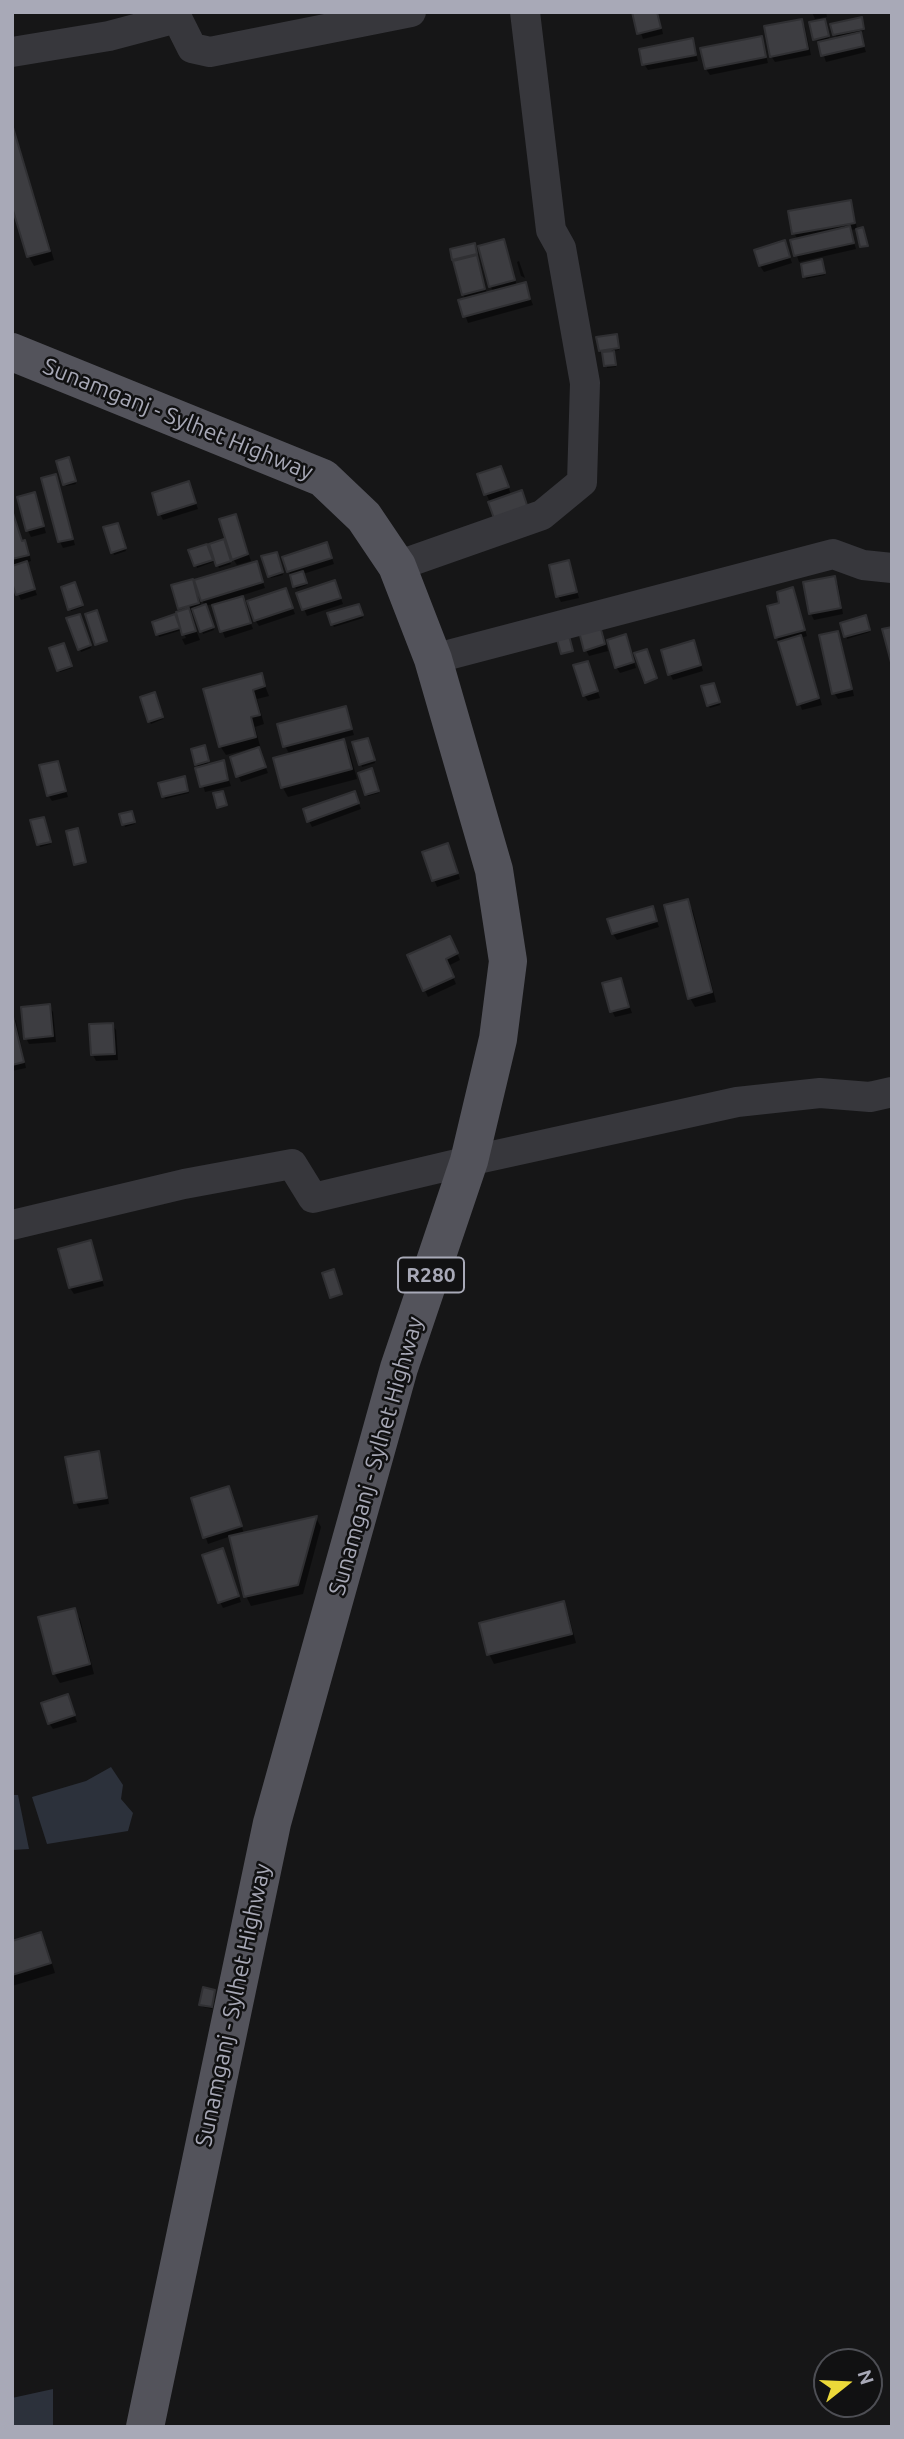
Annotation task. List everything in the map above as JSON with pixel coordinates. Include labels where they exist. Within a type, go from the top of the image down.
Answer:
[{"type":"main road","name":"Sunamganj - Sylhet Highway","points":[[12,352],[323,478],[364,516],[397,566],[433,659],[494,870],[508,961],[498,1039],[469,1161],[399,1368],[272,1823],[145,2427]]},
{"type":"street","points":[[12,52],[109,36],[176,15],[192,48],[210,52],[411,12]]},
{"type":"street","points":[[397,566],[542,515],[582,482],[585,383],[561,248],[551,229],[525,12]]},
{"type":"street","points":[[433,659],[833,554],[863,565],[892,568]]},
{"type":"street","points":[[12,1226],[184,1184],[292,1164],[313,1198],[737,1102],[820,1093],[870,1097],[892,1092]]},
{"type":"shaded area","points":[[111,1767],[123,1785],[121,1799],[133,1813],[128,1831],[47,1844],[32,1797],[86,1781]]},
{"type":"shaded area","points":[[12,1795],[18,1795],[29,1849],[12,1850]]},
{"type":"shaded area","points":[[53,2389],[53,2427],[12,2427],[12,2398]]},
{"type":"building","points":[[632,12],[657,12],[661,28],[637,34]]},
{"type":"building","points":[[862,17],[864,29],[833,35],[830,24]]},
{"type":"building","points":[[802,19],[808,49],[770,57],[764,26]]},
{"type":"building","points":[[825,19],[829,36],[813,40],[809,22]]},
{"type":"building","points":[[861,32],[864,46],[821,56],[818,42]]},
{"type":"building","points":[[762,36],[766,57],[705,69],[700,48]]},
{"type":"building","points":[[693,38],[696,55],[642,65],[639,49]]},
{"type":"building","points":[[12,124],[50,251],[27,257],[12,207]]},
{"type":"building","points":[[851,200],[855,223],[792,234],[788,211]]},
{"type":"building","points":[[850,226],[854,243],[794,256],[790,240]]},
{"type":"building","points":[[863,227],[868,246],[860,247],[856,229]]},
{"type":"building","points":[[504,239],[515,280],[489,287],[478,246]]},
{"type":"building","points":[[785,240],[790,257],[759,266],[754,250]]},
{"type":"building","points":[[475,243],[477,254],[452,260],[450,249]]},
{"type":"building","points":[[477,255],[485,289],[462,295],[453,261]]},
{"type":"building","points":[[822,259],[825,273],[803,277],[801,264]]},
{"type":"building","points":[[526,282],[530,299],[463,317],[458,300]]},
{"type":"building","points":[[617,334],[619,348],[599,351],[596,337]]},
{"type":"building","points":[[614,351],[616,365],[604,366],[602,352]]},
{"type":"building","points":[[69,457],[76,481],[63,485],[56,461]]},
{"type":"building","points":[[501,466],[509,487],[484,495],[477,474]]},
{"type":"building","points":[[56,474],[73,539],[58,542],[41,478]]},
{"type":"building","points":[[189,481],[196,503],[158,515],[152,493]]},
{"type":"building","points":[[522,490],[528,508],[495,521],[488,502]]},
{"type":"building","points":[[35,492],[44,526],[26,531],[17,497]]},
{"type":"building","points":[[12,510],[29,555],[12,559]]},
{"type":"building","points":[[236,514],[248,554],[232,560],[219,519]]},
{"type":"building","points":[[118,523],[126,548],[111,553],[103,527]]},
{"type":"building","points":[[224,539],[231,561],[216,566],[209,544]]},
{"type":"building","points":[[327,542],[332,558],[287,572],[282,557]]},
{"type":"building","points":[[207,544],[213,560],[194,566],[188,550]]},
{"type":"building","points":[[277,552],[283,572],[268,577],[261,556]]},
{"type":"building","points":[[569,560],[577,592],[556,597],[549,565]]},
{"type":"building","points":[[27,561],[35,589],[16,595],[12,583],[12,566]]},
{"type":"building","points":[[257,561],[263,582],[201,601],[194,580]]},
{"type":"building","points":[[303,571],[307,583],[293,587],[290,575]]},
{"type":"building","points":[[835,576],[841,608],[809,614],[803,582]]},
{"type":"building","points":[[193,579],[199,603],[178,609],[171,585]]},
{"type":"building","points":[[335,580],[341,598],[302,610],[296,593]]},
{"type":"building","points":[[75,582],[83,605],[68,610],[61,587]]},
{"type":"building","points":[[793,587],[805,630],[775,638],[767,606],[779,603],[777,592]]},
{"type":"building","points":[[286,588],[293,608],[254,621],[247,601]]},
{"type":"building","points":[[243,596],[251,623],[220,632],[212,605]]},
{"type":"building","points":[[206,604],[214,627],[200,632],[192,609]]},
{"type":"building","points":[[359,604],[363,615],[331,625],[327,613]]},
{"type":"building","points":[[189,608],[196,631],[182,635],[176,612]]},
{"type":"building","points":[[97,610],[107,641],[95,645],[85,614]]},
{"type":"building","points":[[80,614],[91,645],[78,650],[66,618]]},
{"type":"building","points":[[175,614],[180,628],[156,635],[152,622]]},
{"type":"building","points":[[866,615],[870,630],[844,637],[840,623]]},
{"type":"building","points":[[598,618],[605,644],[584,651],[577,624]]},
{"type":"building","points":[[892,627],[892,666],[882,629]]},
{"type":"building","points":[[567,628],[573,651],[561,654],[555,632]]},
{"type":"building","points":[[838,631],[852,689],[832,694],[819,635]]},
{"type":"building","points":[[626,634],[634,662],[615,668],[607,640]]},
{"type":"building","points":[[801,635],[819,698],[797,705],[778,642]]},
{"type":"building","points":[[694,640],[701,665],[668,675],[661,650]]},
{"type":"building","points":[[64,643],[72,666],[57,671],[49,648]]},
{"type":"building","points":[[647,649],[657,678],[645,683],[634,653]]},
{"type":"building","points":[[588,661],[598,691],[583,696],[573,665]]},
{"type":"building","points":[[262,673],[265,686],[253,690],[260,715],[251,717],[256,737],[219,747],[203,689]]},
{"type":"building","points":[[714,683],[720,702],[707,706],[701,686]]},
{"type":"building","points":[[155,692],[163,717],[148,722],[140,697]]},
{"type":"building","points":[[346,706],[352,729],[283,747],[277,724]]},
{"type":"building","points":[[368,738],[375,760],[359,765],[352,742]]},
{"type":"building","points":[[344,739],[352,769],[281,788],[273,758]]},
{"type":"building","points":[[205,745],[209,761],[195,765],[191,749]]},
{"type":"building","points":[[259,747],[266,767],[236,777],[230,757]]},
{"type":"building","points":[[224,760],[228,780],[200,787],[195,768]]},
{"type":"building","points":[[58,761],[66,791],[47,796],[39,765]]},
{"type":"building","points":[[372,768],[379,791],[365,795],[358,773]]},
{"type":"building","points":[[185,776],[188,791],[162,797],[158,783]]},
{"type":"building","points":[[223,791],[227,805],[217,808],[213,793]]},
{"type":"building","points":[[355,791],[359,803],[307,822],[303,809]]},
{"type":"building","points":[[132,811],[135,822],[122,825],[119,814]]},
{"type":"building","points":[[44,817],[51,842],[37,845],[30,820]]},
{"type":"building","points":[[78,828],[86,862],[74,865],[66,831]]},
{"type":"building","points":[[448,843],[458,873],[432,881],[422,852]]},
{"type":"building","points":[[688,899],[712,992],[688,999],[664,905]]},
{"type":"building","points":[[653,906],[657,921],[612,934],[607,919]]},
{"type":"building","points":[[450,936],[458,953],[446,959],[454,977],[423,991],[407,955]]},
{"type":"building","points":[[621,978],[629,1007],[610,1012],[602,983]]},
{"type":"building","points":[[50,1004],[53,1036],[24,1039],[21,1007]]},
{"type":"building","points":[[12,1013],[24,1062],[12,1065]]},
{"type":"building","points":[[113,1023],[115,1054],[91,1055],[89,1024]]},
{"type":"building","points":[[91,1240],[102,1280],[69,1288],[58,1249]]},
{"type":"building","points":[[334,1269],[342,1294],[330,1298],[322,1273]]},
{"type":"building","points":[[99,1451],[107,1498],[74,1503],[65,1457]]},
{"type":"building","points":[[229,1486],[242,1526],[203,1538],[191,1498]]},
{"type":"building","points":[[317,1516],[298,1585],[244,1597],[229,1536]]},
{"type":"building","points":[[223,1548],[239,1596],[218,1603],[202,1555]]},
{"type":"building","points":[[564,1601],[572,1634],[487,1655],[479,1623]]},
{"type":"building","points":[[75,1608],[90,1664],[53,1674],[38,1617]]},
{"type":"building","points":[[68,1694],[75,1715],[48,1724],[41,1703]]},
{"type":"building","points":[[41,1932],[51,1963],[12,1975],[12,1941]]},
{"type":"building","points":[[203,1987],[215,1990],[212,2007],[199,2005]]}]
